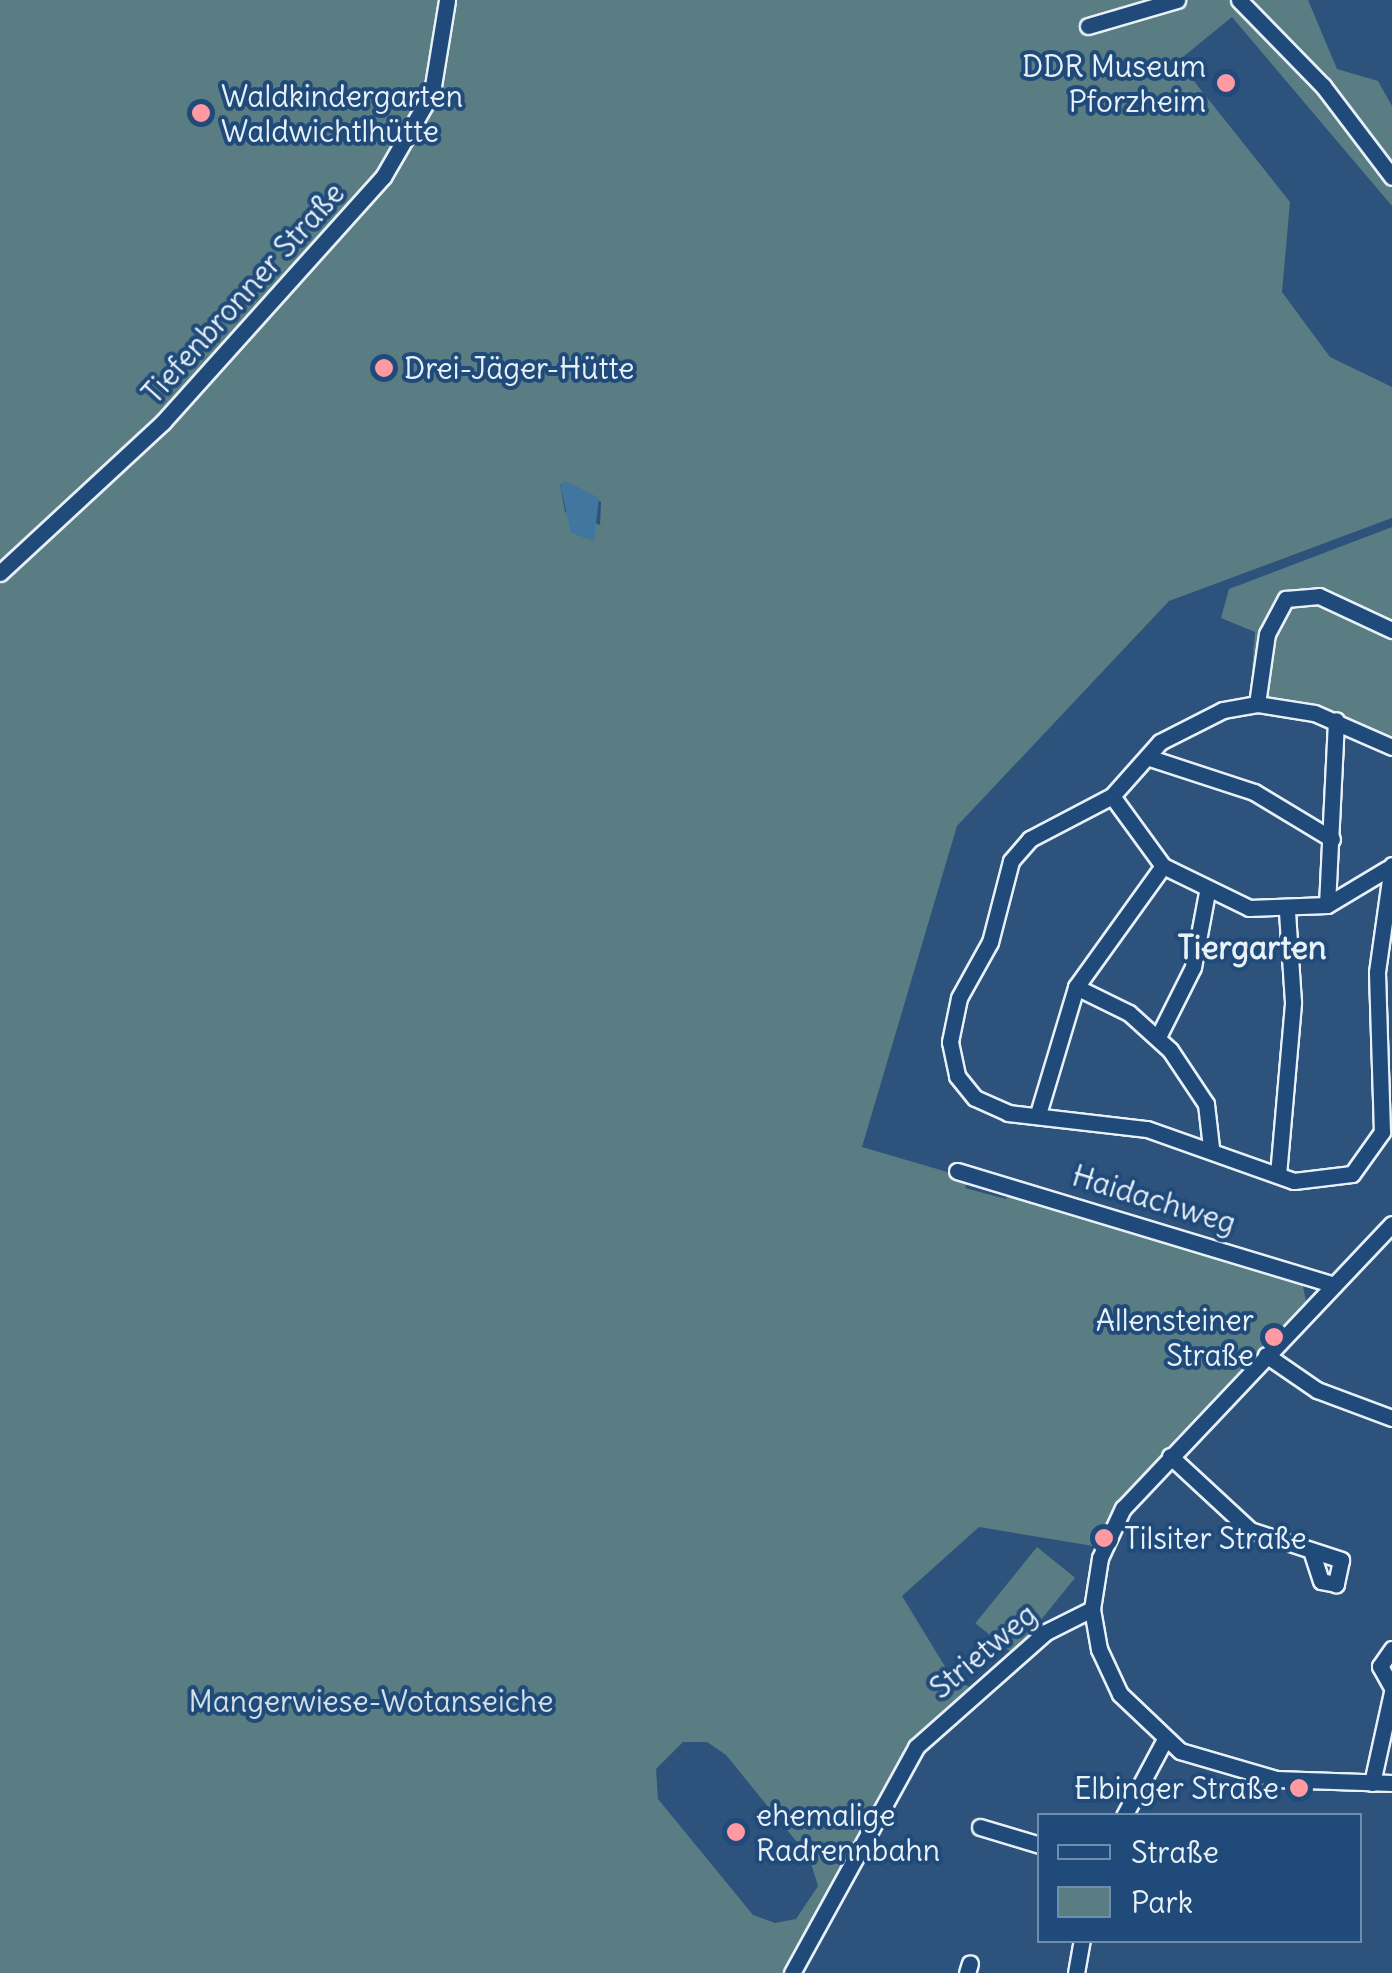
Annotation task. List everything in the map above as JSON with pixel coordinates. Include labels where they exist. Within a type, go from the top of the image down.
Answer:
[{"type":"street","name":"Tiefenbronner Straße","points":[[0,573],[163,422],[375,187],[432,92],[447,0]]},
{"type":"street","points":[[1088,26],[1177,0]]},
{"type":"street","points":[[1239,0],[1323,86],[1392,177]]},
{"type":"street","points":[[1258,704],[1267,634],[1286,599],[1320,596],[1392,630]]},
{"type":"street","points":[[1390,867],[1377,986],[1382,1132],[1352,1174],[1313,1182],[1278,1175],[1211,1147],[1109,1120],[994,1108],[964,1088],[952,1062],[953,1019],[990,942],[1016,853],[1112,796],[1147,757],[1203,716],[1258,704],[1336,720],[1392,748]]},
{"type":"street","points":[[1326,905],[1336,720]]},
{"type":"street","points":[[1147,757],[1254,792],[1332,839]]},
{"type":"street","points":[[1112,796],[1163,866],[1207,892],[1286,912],[1326,905],[1390,867]]},
{"type":"street","points":[[1038,1114],[1076,987],[1163,866]]},
{"type":"street","points":[[1158,1037],[1197,955],[1207,892]]},
{"type":"street","points":[[1278,1175],[1293,1002],[1286,912]]},
{"type":"street","points":[[1076,987],[1158,1037],[1206,1104],[1211,1147]]},
{"type":"street","name":"Haidachweg","points":[[957,1170],[1334,1285]]},
{"type":"street","points":[[1392,1224],[1170,1456],[1109,1533],[1092,1609],[1109,1674],[1164,1741],[1212,1764],[1276,1778],[1392,1783]]},
{"type":"street","points":[[1266,1355],[1317,1390],[1392,1418]]},
{"type":"street","points":[[1170,1456],[1250,1530],[1312,1552]]},
{"type":"street","name":"Strietweg","points":[[792,1973],[916,1746],[1046,1632],[1092,1609]]},
{"type":"street","points":[[1372,1783],[1392,1690],[1380,1666],[1392,1650]]},
{"type":"street","points":[[1126,1813],[1164,1741]]},
{"type":"street","points":[[980,1826],[1037,1844]]},
{"type":"street","points":[[1076,1973],[1081,1943]]},
{"type":"green space","name":"Mangerwiese-Wotanseiche","points":[[0,0],[1308,0],[1337,69],[1378,81],[1392,106],[1392,206],[1232,17],[1178,61],[1290,202],[1282,292],[1330,357],[1392,387],[1392,518],[1169,601],[957,826],[862,1147],[968,1178],[965,1188],[1006,1199],[1009,1191],[1302,1282],[1306,1301],[1165,1450],[1099,1547],[979,1527],[902,1596],[952,1678],[977,1691],[927,1732],[791,1973],[0,1973]],"holes":[[[569,483],[601,502],[600,525],[565,512],[560,484]],[[683,1742],[707,1742],[726,1755],[809,1857],[818,1886],[796,1919],[775,1923],[753,1915],[658,1799],[656,1769]]]},
{"type":"green space","points":[[1392,527],[1392,740],[1307,706],[1250,697],[1255,632],[1221,618],[1229,589]]},
{"type":"green space","points":[[1037,1547],[1075,1578],[1013,1654],[975,1623]]},
{"type":"water","points":[[566,481],[599,498],[594,541],[571,533],[560,484]]},
{"type":"place","name":"DDR Museum Pforzheim","points":[[1226,83]]},
{"type":"place","name":"Waldkindergarten Waldwichtlhütte","points":[[201,113]]},
{"type":"place","name":"Drei-Jäger-Hütte","points":[[384,368]]},
{"type":"place","name":"Allensteiner Straße","points":[[1274,1337]]},
{"type":"place","name":"Tilsiter Straße","points":[[1104,1538]]},
{"type":"place","name":"Elbinger Straße","points":[[1299,1788]]},
{"type":"place","name":"ehemalige Radrennbahn","points":[[736,1832]]},
{"type":"district","name":"Tiergarten","points":[[1252,948]]}]
